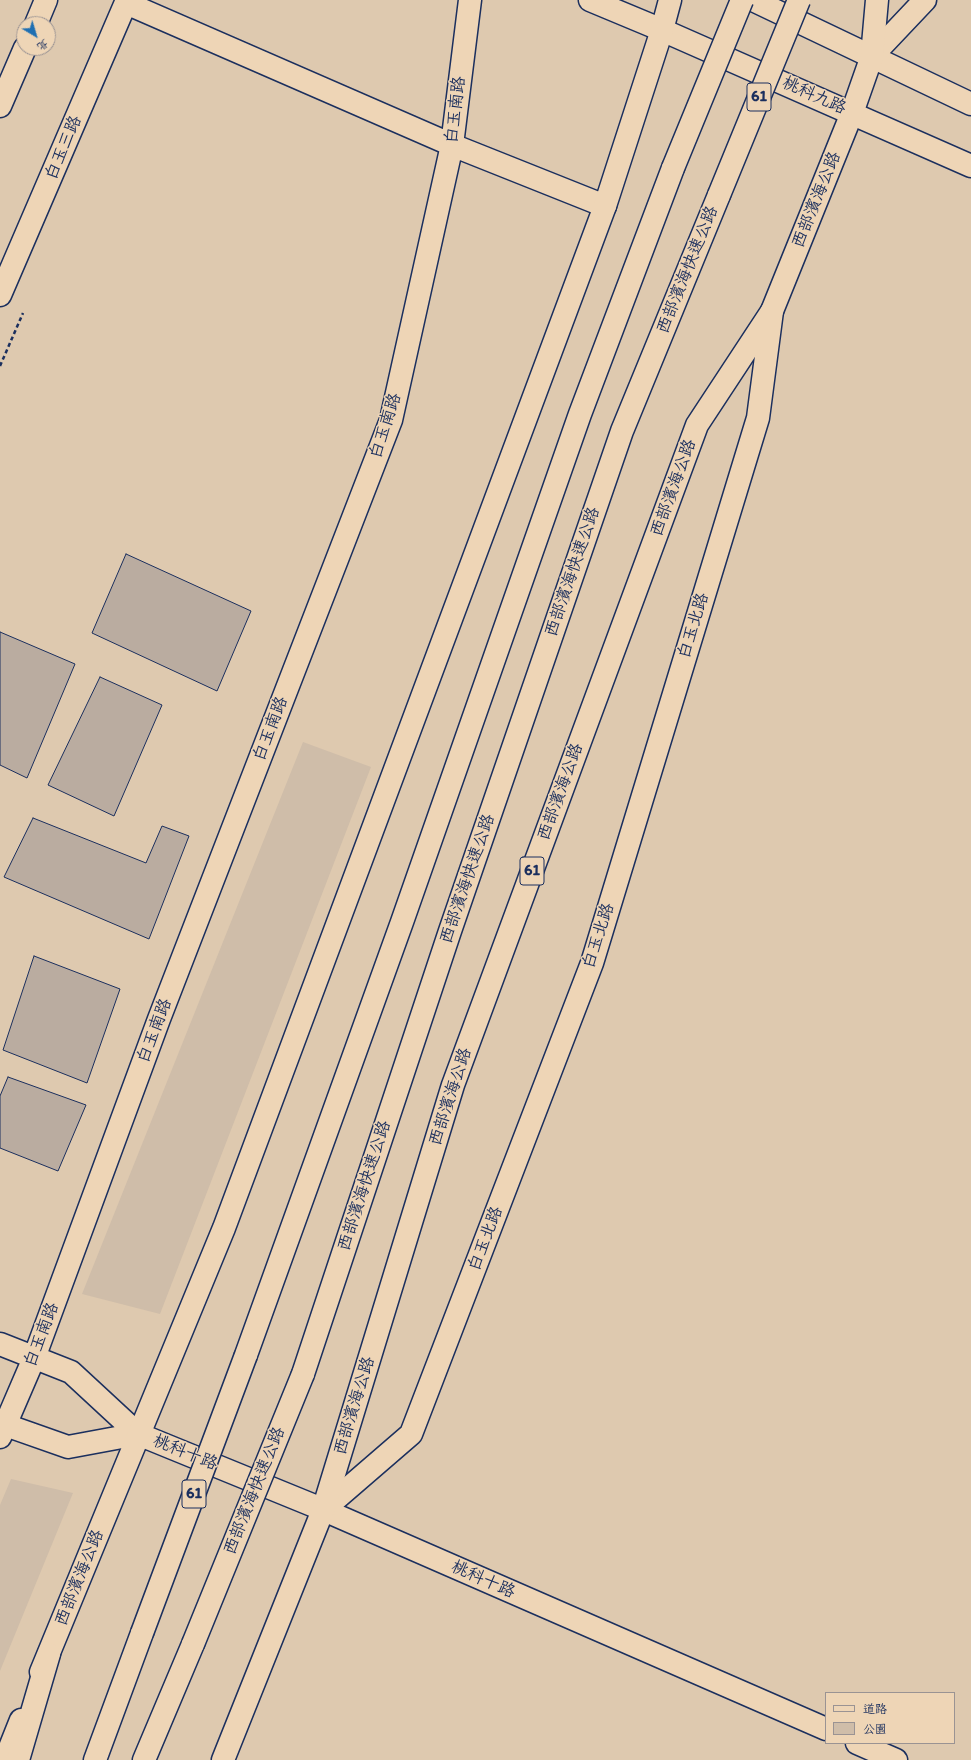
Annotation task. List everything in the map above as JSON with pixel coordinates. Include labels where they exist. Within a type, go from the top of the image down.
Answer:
[{"type":"main road","points":[[39,16],[46,0]]},
{"type":"main road","name":"白玉南路","points":[[2,1428],[34,1358],[159,1019],[391,420],[452,145],[470,0]]},
{"type":"main road","name":"桃科九路","points":[[590,0],[662,30],[971,166]]},
{"type":"main road","name":"西部濱海公路","points":[[5,1760],[224,1228],[606,206],[662,30],[670,0]]},
{"type":"main road","name":"61","points":[[95,1760],[246,1355],[402,922],[580,414],[674,168],[742,0]]},
{"type":"main road","points":[[753,0],[971,104]]},
{"type":"main road","name":"西部濱海快速公路","points":[[144,1760],[193,1644],[302,1374],[450,931],[622,431],[799,0]]},
{"type":"main road","name":"西部濱海公路","points":[[223,1760],[323,1510],[453,1085],[697,425],[772,312],[852,113],[872,56],[877,0]]},
{"type":"main road","points":[[872,56],[925,0]]},
{"type":"main road","points":[[126,2],[452,145],[606,206]]},
{"type":"main road","name":"白玉三路","points":[[0,295],[126,2]]},
{"type":"main road","points":[[0,106],[22,56]]},
{"type":"main road","name":"白玉北路","points":[[323,1510],[411,1434],[592,963],[758,418],[772,312]]},
{"type":"main road","name":"桃科十路","points":[[0,1344],[71,1372],[138,1434],[323,1510],[825,1729]]},
{"type":"main road","name":"桃科十路","points":[[2,1428],[68,1447],[138,1434]]},
{"type":"main road","points":[[18,1760],[49,1654]]},
{"type":"main road","points":[[859,1744],[896,1760]]},
{"type":"shaded area","points":[[0,0],[971,0],[971,1760],[0,1760]]},
{"type":"green space","points":[[303,742],[371,767],[160,1314],[82,1294]]},
{"type":"green space","points":[[11,1479],[73,1493],[0,1671],[0,1505]]},
{"type":"building","points":[[126,554],[251,611],[217,691],[92,633]]},
{"type":"building","points":[[0,632],[75,664],[27,778],[0,765]]},
{"type":"building","points":[[100,677],[162,705],[114,816],[48,785]]},
{"type":"building","points":[[33,818],[146,863],[162,826],[189,836],[149,939],[4,877]]},
{"type":"building","points":[[34,956],[120,989],[87,1083],[3,1050]]},
{"type":"building","points":[[8,1077],[86,1105],[58,1171],[0,1148],[0,1096]]}]
